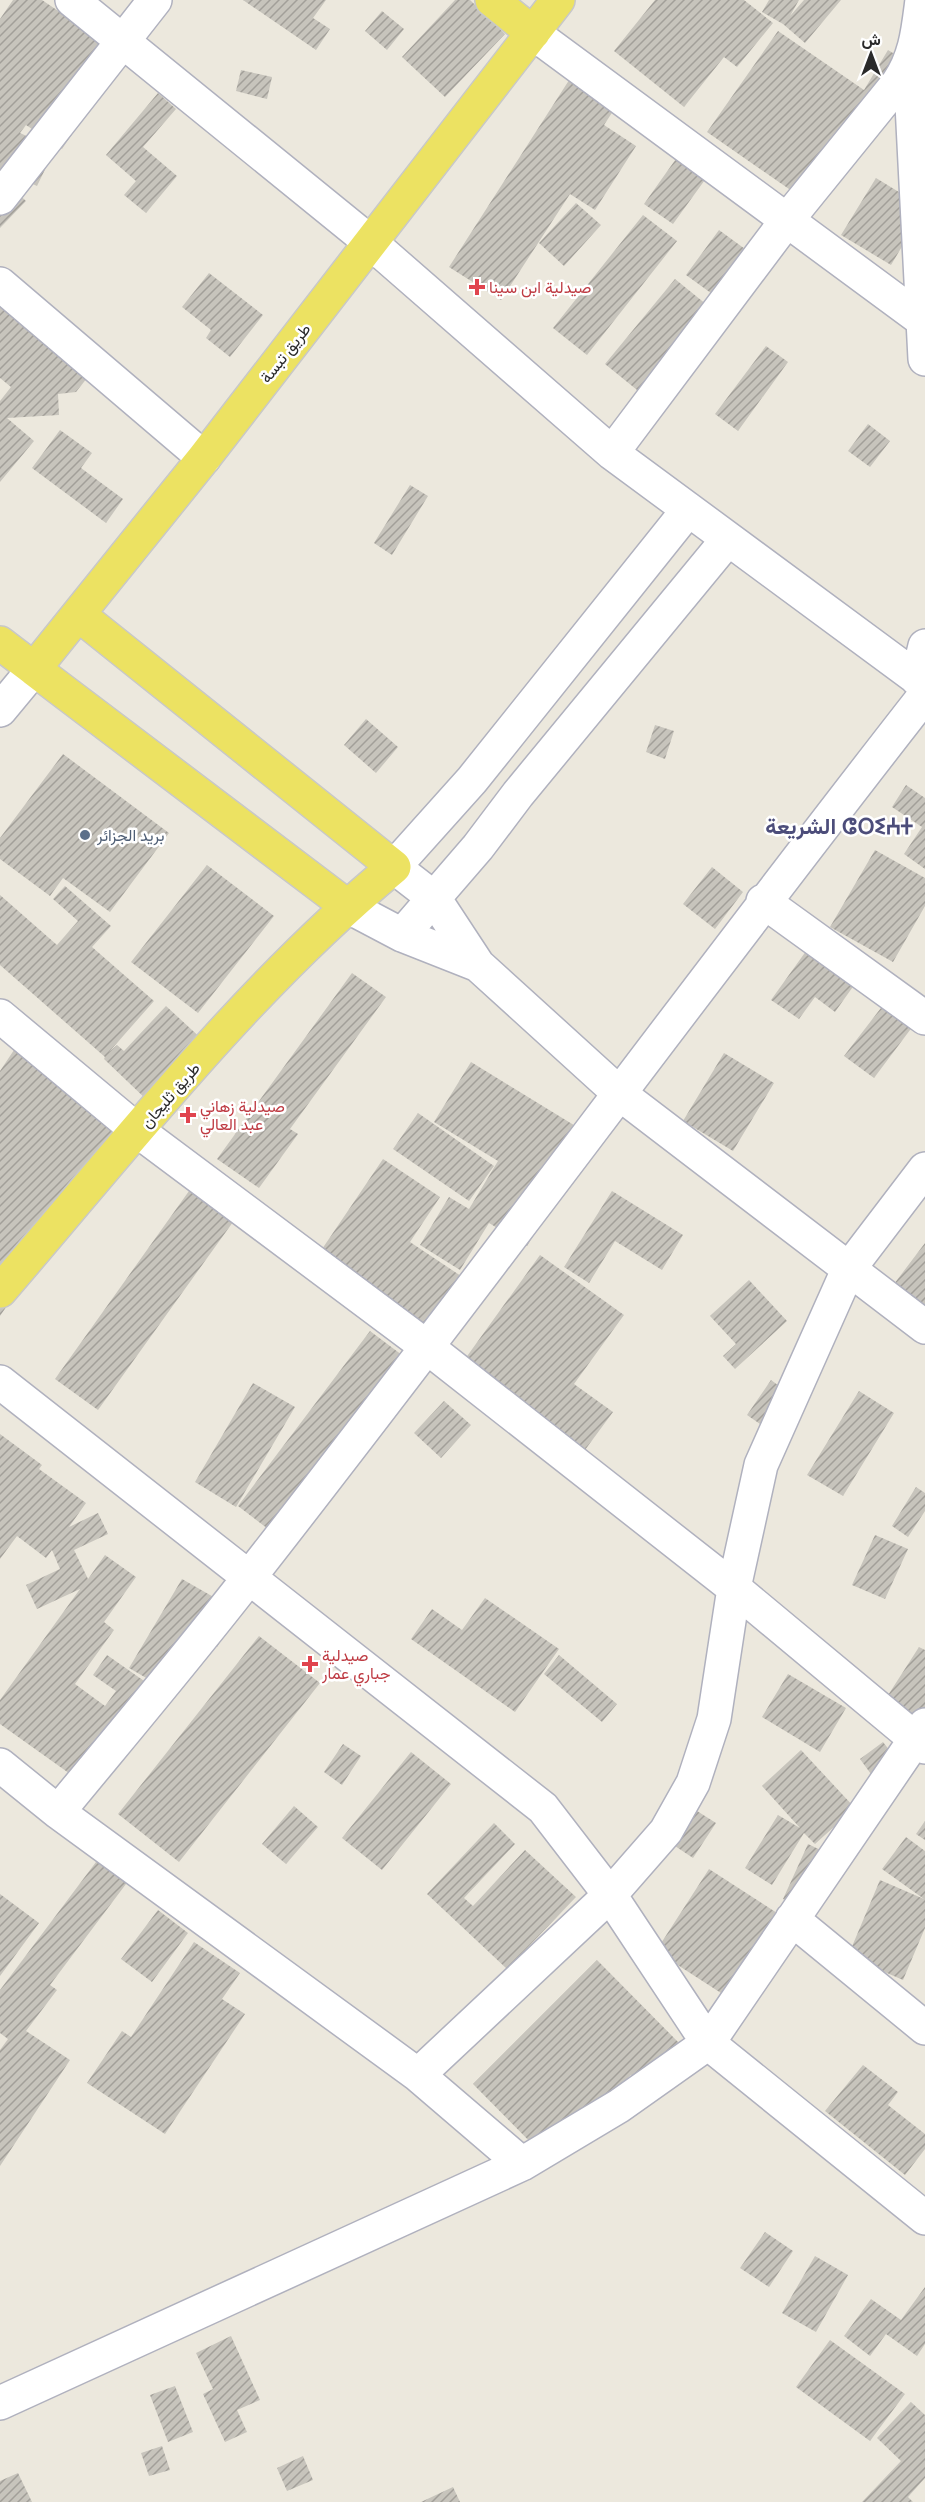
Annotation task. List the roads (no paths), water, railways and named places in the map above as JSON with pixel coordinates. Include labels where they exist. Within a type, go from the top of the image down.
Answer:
[{"type":"main road","points":[[492,0],[533,33]]},
{"type":"main road","name":"طريق تبسة","points":[[34,669],[204,458],[558,0]]},
{"type":"main road","points":[[78,615],[394,867]]},
{"type":"main road","points":[[0,643],[346,906]]},
{"type":"main road","name":"طريق ثليجان","points":[[0,1291],[253,1000],[346,906],[394,867]]},
{"type":"street","points":[[72,0],[370,242],[612,453],[922,686]]},
{"type":"street","points":[[0,198],[155,0]]},
{"type":"street","points":[[612,453],[787,220],[910,65],[917,43],[922,0]]},
{"type":"street","points":[[533,33],[925,322]]},
{"type":"street","points":[[910,65],[925,322],[925,359]]},
{"type":"street","points":[[0,284],[204,458]]},
{"type":"street","points":[[688,510],[472,780],[394,867],[434,898],[478,965],[620,1094],[925,1327]]},
{"type":"street","points":[[402,935],[728,539]]},
{"type":"street","points":[[58,1812],[250,1577],[620,1094],[922,686],[925,646]]},
{"type":"street","points":[[0,710],[34,669]]},
{"type":"street","points":[[763,901],[925,1018]]},
{"type":"street","points":[[346,906],[402,935],[478,965]]},
{"type":"street","points":[[0,1016],[138,1131],[427,1347],[922,1737],[792,1919],[708,2043],[618,2106],[522,2164],[0,2403]]},
{"type":"street","points":[[418,2075],[610,1895],[666,1831],[693,1783],[714,1719],[734,1588],[761,1465],[848,1270],[925,1169]]},
{"type":"street","points":[[0,1382],[543,1808],[610,1895],[708,2043],[925,2218]]},
{"type":"street","points":[[0,1765],[58,1812],[418,2075],[522,2164]]},
{"type":"street","points":[[792,1919],[925,2028]]},
{"type":"place","name":"صيدلية ابن سينا","points":[[477,287]]},
{"type":"place","name":"بريد الجزائر","points":[[85,835]]},
{"type":"place","name":"صيدلية زهاني عبد العالي","points":[[188,1115]]},
{"type":"place","name":"صيدلية جباري عمار","points":[[310,1664]]},
{"type":"district","name":"الشريعة ⵛⵔⵉⵄⵜ","points":[[839,826]]}]
